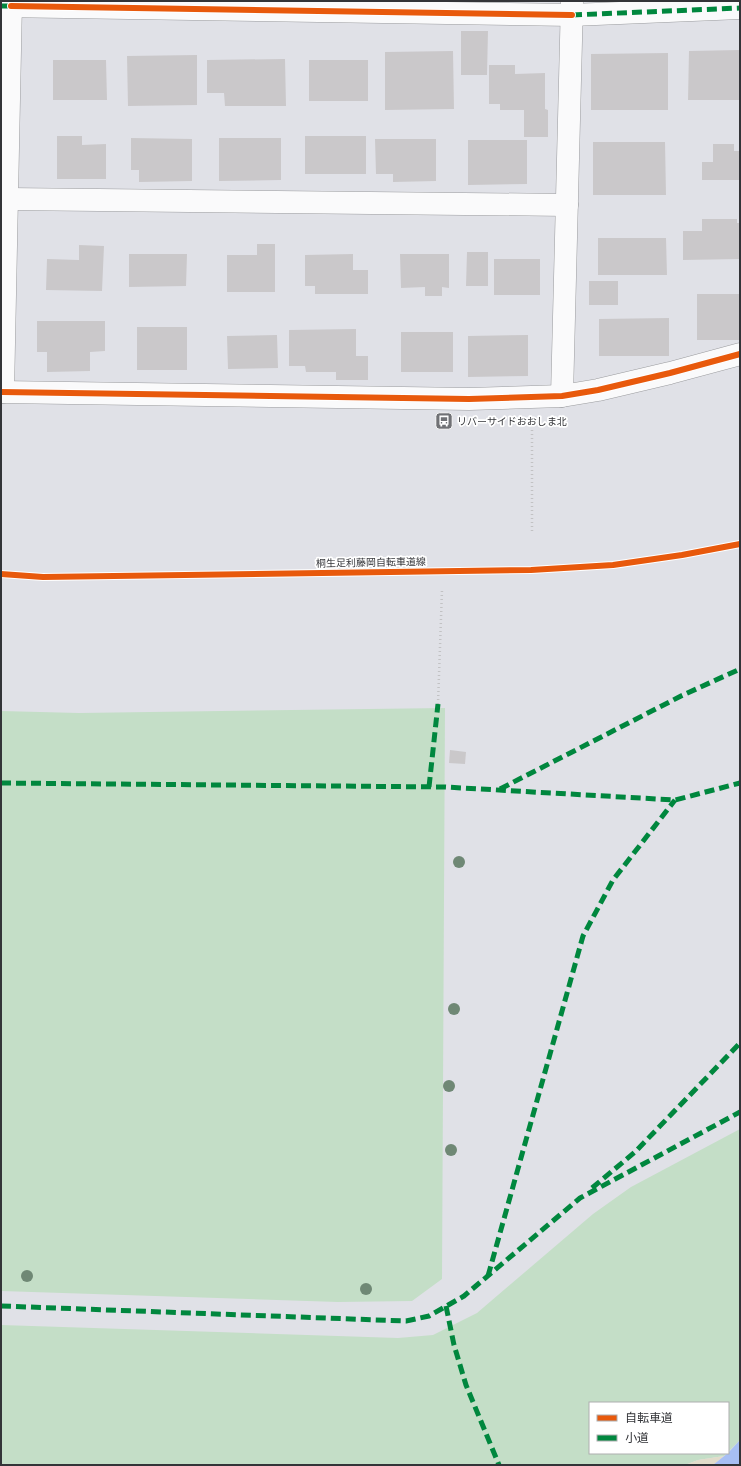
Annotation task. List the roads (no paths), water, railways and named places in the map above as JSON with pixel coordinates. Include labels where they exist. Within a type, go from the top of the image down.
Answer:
[{"type":"street","points":[[740,8],[8,4],[8,199],[2,392],[469,399],[562,396],[598,390],[670,373],[740,354]]},
{"type":"street","points":[[562,396],[572,8]]},
{"type":"street","points":[[8,199],[567,205]]},
{"type":"water","points":[[740,1440],[740,1465],[713,1465],[727,1454],[729,1454],[729,1452]]},
{"type":"place","name":"リバーサイドおおしま北","points":[[444,421]]}]
